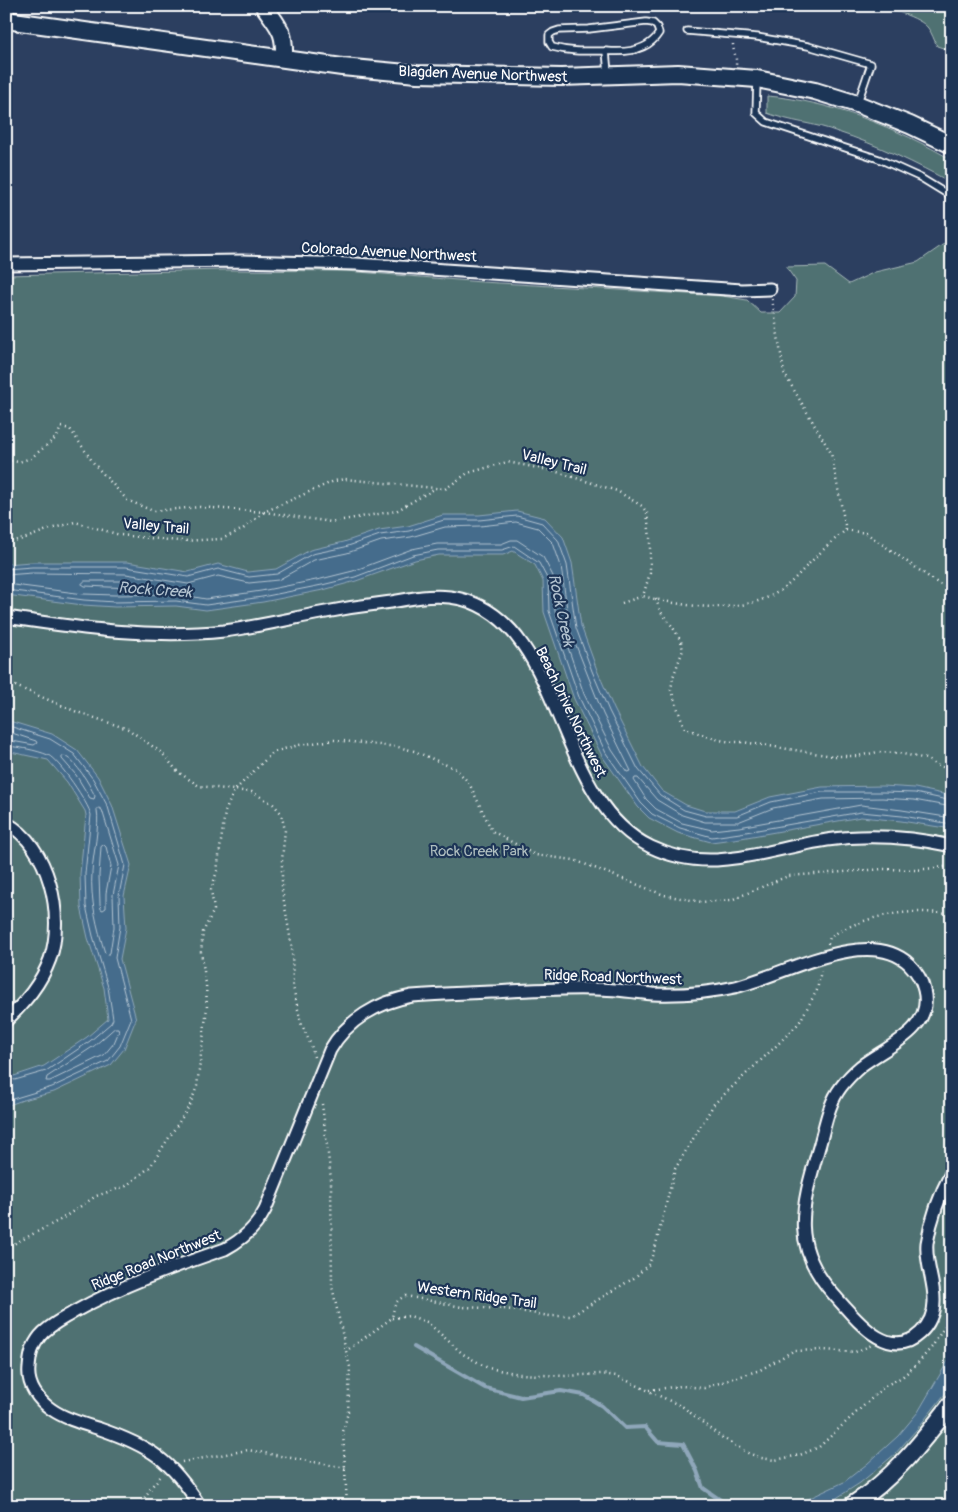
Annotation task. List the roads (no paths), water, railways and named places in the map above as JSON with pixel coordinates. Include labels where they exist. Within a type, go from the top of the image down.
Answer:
[{"type":"main road","points":[[264,6],[281,30],[285,40],[284,59]]},
{"type":"main road","name":"Blagden Avenue Northwest","points":[[6,20],[284,59],[417,74],[529,77],[678,73],[757,79],[815,91],[857,104],[910,125],[952,145]]},
{"type":"main road","points":[[850,1506],[875,1488],[903,1463],[952,1403]]},
{"type":"street","name":"Colorado Avenue Northwest","points":[[6,264],[236,261],[356,264],[742,290],[770,289]]},
{"type":"street","name":"Beach Drive Northwest","points":[[6,617],[109,632],[183,634],[245,628],[317,613],[426,597],[458,598],[490,613],[506,625],[518,640],[540,678],[585,778],[599,802],[610,817],[625,831],[653,848],[680,858],[706,861],[735,859],[809,843],[854,837],[904,838],[952,846]]},
{"type":"street","points":[[6,823],[27,838],[41,860],[51,889],[55,918],[51,958],[44,974],[32,994],[6,1021]]},
{"type":"street","name":"Ridge Road Northwest","points":[[200,1506],[176,1472],[149,1450],[129,1439],[62,1415],[38,1398],[28,1373],[30,1354],[43,1333],[81,1308],[136,1281],[225,1249],[238,1242],[254,1228],[265,1210],[330,1050],[341,1034],[366,1012],[387,1002],[422,995],[555,988],[598,988],[665,994],[705,992],[742,985],[824,956],[860,950],[891,954],[901,958],[912,967],[919,977],[924,992],[922,1017],[914,1028],[856,1069],[834,1098],[808,1188],[804,1210],[804,1236],[807,1251],[818,1275],[859,1322],[881,1339],[898,1343],[909,1341],[922,1332],[929,1323],[934,1309],[934,1299],[928,1263],[928,1243],[933,1216],[952,1171]]},
{"type":"lane","points":[[646,22],[653,22],[657,27],[659,33],[649,44],[642,48],[621,52],[606,52],[567,51],[552,47],[549,42],[549,35],[559,30],[589,29],[646,22]]},
{"type":"lane","points":[[687,31],[757,37],[808,46],[871,64],[857,104]]},
{"type":"lane","points":[[606,52],[608,76]]},
{"type":"lane","points":[[757,79],[756,112],[766,122],[879,159],[921,178],[952,198]]},
{"type":"water","name":"Rock Creek","points":[[517,511],[545,518],[563,537],[572,563],[581,626],[597,670],[643,767],[662,791],[686,805],[705,811],[735,811],[770,797],[822,787],[883,786],[915,788],[952,796],[952,829],[861,817],[711,842],[678,833],[649,818],[638,807],[602,756],[574,699],[544,612],[543,581],[535,565],[513,551],[503,555],[439,555],[415,560],[356,581],[323,590],[263,602],[206,610],[176,606],[115,607],[83,605],[6,595],[6,564],[31,562],[127,562],[188,572],[218,564],[248,572],[276,569],[310,550],[344,542],[379,530],[408,526],[443,515],[479,515]]},
{"type":"water","points":[[6,720],[52,734],[77,750],[98,777],[112,805],[131,865],[124,896],[126,928],[120,959],[136,1019],[124,1049],[111,1065],[54,1092],[6,1106],[6,1074],[9,1073],[14,1076],[44,1066],[87,1037],[108,1019],[104,988],[88,938],[81,907],[80,874],[85,811],[67,782],[48,760],[6,751]]},
{"type":"water","points":[[952,1354],[952,1385],[895,1454],[860,1483],[824,1506],[793,1506],[844,1482],[898,1436],[918,1412]]},
{"type":"waterway","points":[[414,1347],[485,1388],[521,1397],[561,1391],[584,1395],[602,1406],[625,1428],[645,1427],[658,1442],[683,1444],[697,1471],[703,1488],[729,1506]]},
{"type":"park label","name":"Rock Creek Park","points":[[479,851]]}]
